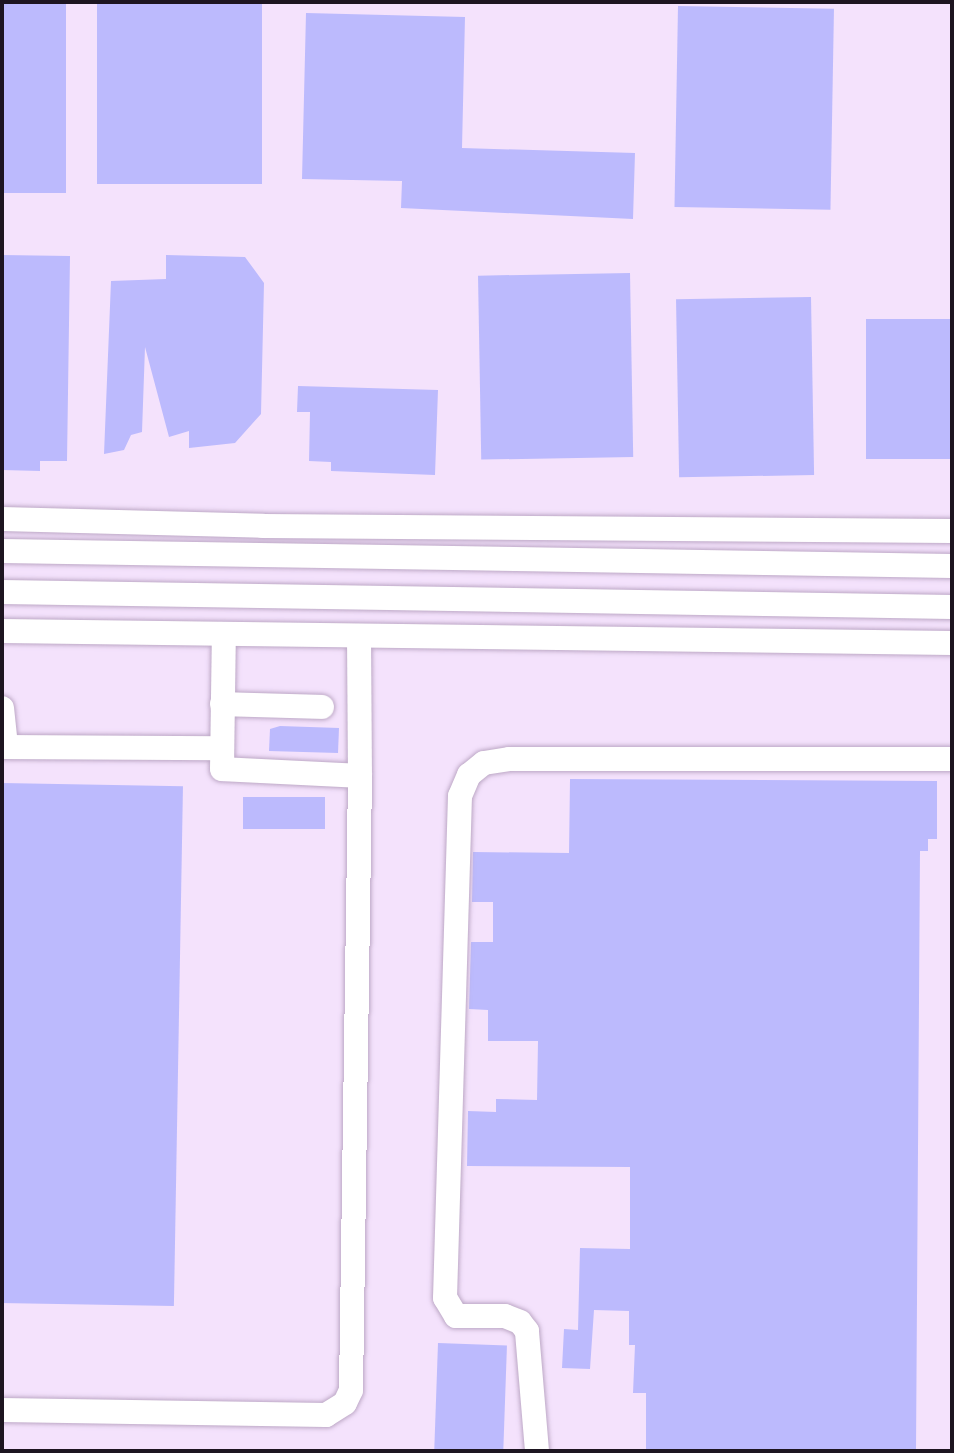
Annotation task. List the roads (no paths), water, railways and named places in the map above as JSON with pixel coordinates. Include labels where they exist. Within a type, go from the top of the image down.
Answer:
[{"type":"street","points":[[2,519],[263,526],[952,531]]},
{"type":"street","points":[[2,551],[952,566]]},
{"type":"street","points":[[2,592],[952,607]]},
{"type":"street","points":[[2,631],[952,643]]},
{"type":"street","points":[[224,634],[222,769],[231,773],[360,776]]},
{"type":"street","points":[[2,1410],[326,1415],[345,1403],[351,1390],[360,776],[359,636]]},
{"type":"street","points":[[222,704],[322,707]]},
{"type":"street","points":[[2,708],[4,747],[221,748]]},
{"type":"street","points":[[537,1451],[527,1331],[520,1322],[505,1316],[456,1316],[445,1298],[460,796],[469,775],[484,762],[509,759],[952,759]]}]
